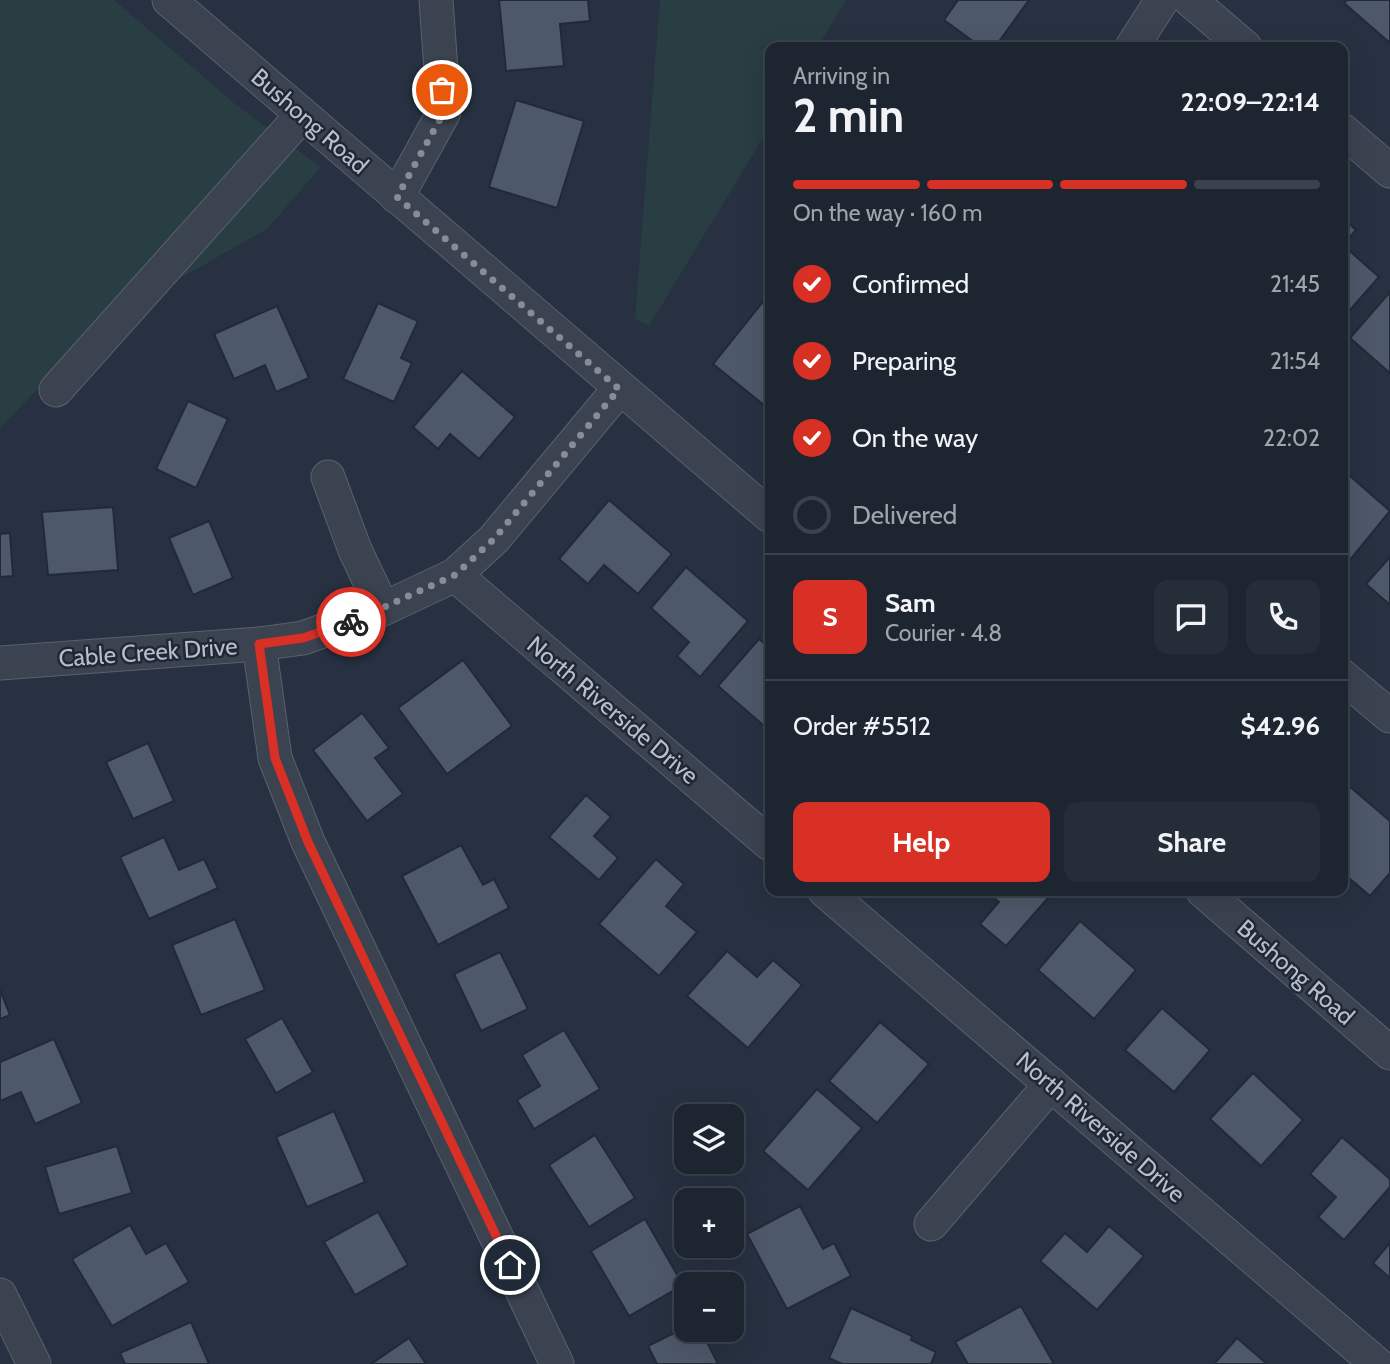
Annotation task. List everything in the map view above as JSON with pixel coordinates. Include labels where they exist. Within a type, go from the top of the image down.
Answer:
[{"type":"street","name":"Bushong Road","points":[[169,0],[765,512]]},
{"type":"street","points":[[397,197],[444,112],[436,0]]},
{"type":"street","points":[[1135,42],[1162,0]]},
{"type":"street","points":[[1190,0],[1239,42]]},
{"type":"street","points":[[56,390],[302,115]]},
{"type":"street","points":[[1348,135],[1390,171]]},
{"type":"street","name":"Cable Creek Drive","points":[[0,663],[259,644],[303,638],[383,609],[455,575],[494,539],[619,389]]},
{"type":"street","points":[[328,477],[355,550],[383,609]]},
{"type":"street","name":"North Riverside Drive","points":[[455,575],[765,840]]},
{"type":"street","points":[[259,644],[275,758],[308,842],[557,1364]]},
{"type":"street","points":[[1348,681],[1390,716]]},
{"type":"street","name":"North Riverside Drive","points":[[831,896],[1377,1364]]},
{"type":"street","name":"Bushong Road","points":[[1209,896],[1390,1053]]},
{"type":"street","points":[[930,1224],[1051,1084]]},
{"type":"street","points":[[0,1295],[34,1364]]},
{"type":"green space","points":[[0,0],[114,0],[235,104],[321,167],[267,229],[101,323],[0,428]]},
{"type":"green space","points":[[660,0],[846,0],[821,42],[765,42],[765,134],[649,326],[635,318]]},
{"type":"building","points":[[499,0],[588,0],[590,21],[560,24],[564,66],[506,71]]},
{"type":"building","points":[[958,0],[1029,0],[999,42],[974,42],[944,20]]},
{"type":"building","points":[[1347,0],[1390,0],[1390,43],[1344,3]]},
{"type":"building","points":[[516,100],[584,121],[557,208],[489,187]]},
{"type":"building","points":[[1348,223],[1356,230],[1348,239]]},
{"type":"building","points":[[1348,249],[1379,277],[1348,312]]},
{"type":"building","points":[[1390,292],[1390,373],[1350,338]]},
{"type":"building","points":[[765,299],[765,406],[713,364]]},
{"type":"building","points":[[378,303],[418,321],[401,358],[412,363],[394,402],[343,379]]},
{"type":"building","points":[[277,306],[309,378],[276,392],[265,365],[234,379],[214,334]]},
{"type":"building","points":[[462,371],[515,417],[479,459],[450,434],[438,449],[413,427]]},
{"type":"building","points":[[188,401],[228,419],[196,488],[156,469]]},
{"type":"building","points":[[1348,474],[1390,511],[1348,562]]},
{"type":"building","points":[[609,500],[672,554],[638,594],[604,565],[588,584],[559,559]]},
{"type":"building","points":[[113,507],[118,570],[48,575],[42,512]]},
{"type":"building","points":[[209,521],[233,578],[193,595],[169,538]]},
{"type":"building","points":[[10,533],[13,576],[0,577],[0,534]]},
{"type":"building","points":[[1390,557],[1390,602],[1389,604],[1366,584]]},
{"type":"building","points":[[686,567],[748,621],[700,677],[677,656],[689,642],[651,608]]},
{"type":"building","points":[[759,639],[765,644],[765,727],[718,686]]},
{"type":"building","points":[[463,660],[512,726],[447,774],[398,708]]},
{"type":"building","points":[[362,713],[389,748],[375,758],[403,794],[367,821],[313,750]]},
{"type":"building","points":[[148,743],[174,801],[133,819],[106,762]]},
{"type":"building","points":[[1348,787],[1390,821],[1390,873],[1370,896],[1348,877]]},
{"type":"building","points":[[586,795],[611,817],[594,836],[618,858],[599,880],[549,837]]},
{"type":"building","points":[[164,837],[179,870],[204,859],[218,888],[149,919],[120,857]]},
{"type":"building","points":[[461,845],[483,885],[494,879],[509,908],[438,945],[402,876]]},
{"type":"building","points":[[656,859],[684,884],[666,906],[697,932],[659,976],[599,924]]},
{"type":"building","points":[[991,896],[1050,896],[1006,946],[980,924],[999,902]]},
{"type":"building","points":[[235,919],[265,990],[201,1015],[172,945]]},
{"type":"building","points":[[1080,921],[1136,970],[1094,1019],[1038,970]]},
{"type":"building","points":[[727,951],[757,977],[773,960],[802,985],[748,1048],[687,996]]},
{"type":"building","points":[[500,952],[528,1009],[481,1031],[454,974]]},
{"type":"building","points":[[0,990],[10,1015],[0,1019]]},
{"type":"building","points":[[1162,1008],[1210,1050],[1174,1092],[1125,1050]]},
{"type":"building","points":[[282,1018],[313,1072],[276,1093],[245,1039]]},
{"type":"building","points":[[880,1022],[929,1064],[877,1123],[829,1081]]},
{"type":"building","points":[[564,1030],[600,1089],[534,1129],[517,1100],[540,1086],[522,1055]]},
{"type":"building","points":[[54,1039],[82,1103],[35,1124],[21,1092],[0,1101],[0,1062]]},
{"type":"building","points":[[1253,1073],[1303,1120],[1261,1166],[1210,1119]]},
{"type":"building","points":[[817,1089],[862,1128],[808,1190],[763,1151]]},
{"type":"building","points":[[334,1111],[365,1182],[307,1207],[276,1137]]},
{"type":"building","points":[[595,1135],[635,1198],[589,1227],[549,1165]]},
{"type":"building","points":[[1342,1137],[1390,1179],[1390,1187],[1344,1240],[1318,1217],[1336,1197],[1310,1174]]},
{"type":"building","points":[[117,1146],[132,1193],[59,1214],[45,1167]]},
{"type":"building","points":[[800,1206],[823,1249],[834,1243],[851,1276],[787,1309],[747,1234]]},
{"type":"building","points":[[378,1212],[408,1265],[355,1295],[324,1242]]},
{"type":"building","points":[[645,1219],[676,1272],[674,1290],[629,1316],[591,1251]]},
{"type":"building","points":[[130,1225],[146,1254],[166,1243],[189,1282],[112,1326],[72,1259]]},
{"type":"building","points":[[1109,1226],[1144,1256],[1097,1310],[1040,1261],[1065,1233],[1087,1252]]},
{"type":"building","points":[[1390,1243],[1390,1278],[1373,1263]]},
{"type":"building","points":[[1021,1306],[1054,1364],[968,1364],[955,1342]]},
{"type":"building","points":[[851,1308],[912,1336],[911,1340],[936,1352],[931,1364],[842,1364],[829,1358]]},
{"type":"building","points":[[191,1322],[209,1364],[125,1364],[120,1353]]},
{"type":"building","points":[[674,1333],[674,1342],[707,1342],[718,1364],[657,1364],[648,1346]]},
{"type":"building","points":[[409,1338],[426,1364],[371,1364]]},
{"type":"building","points":[[1237,1338],[1267,1364],[1214,1364]]},
{"type":"way so far","points":[[351,622],[455,575],[494,539],[619,389],[397,197],[444,112],[442,90]]},
{"type":"route","points":[[351,622],[303,638],[259,644],[275,758],[308,842],[510,1265]]}]
